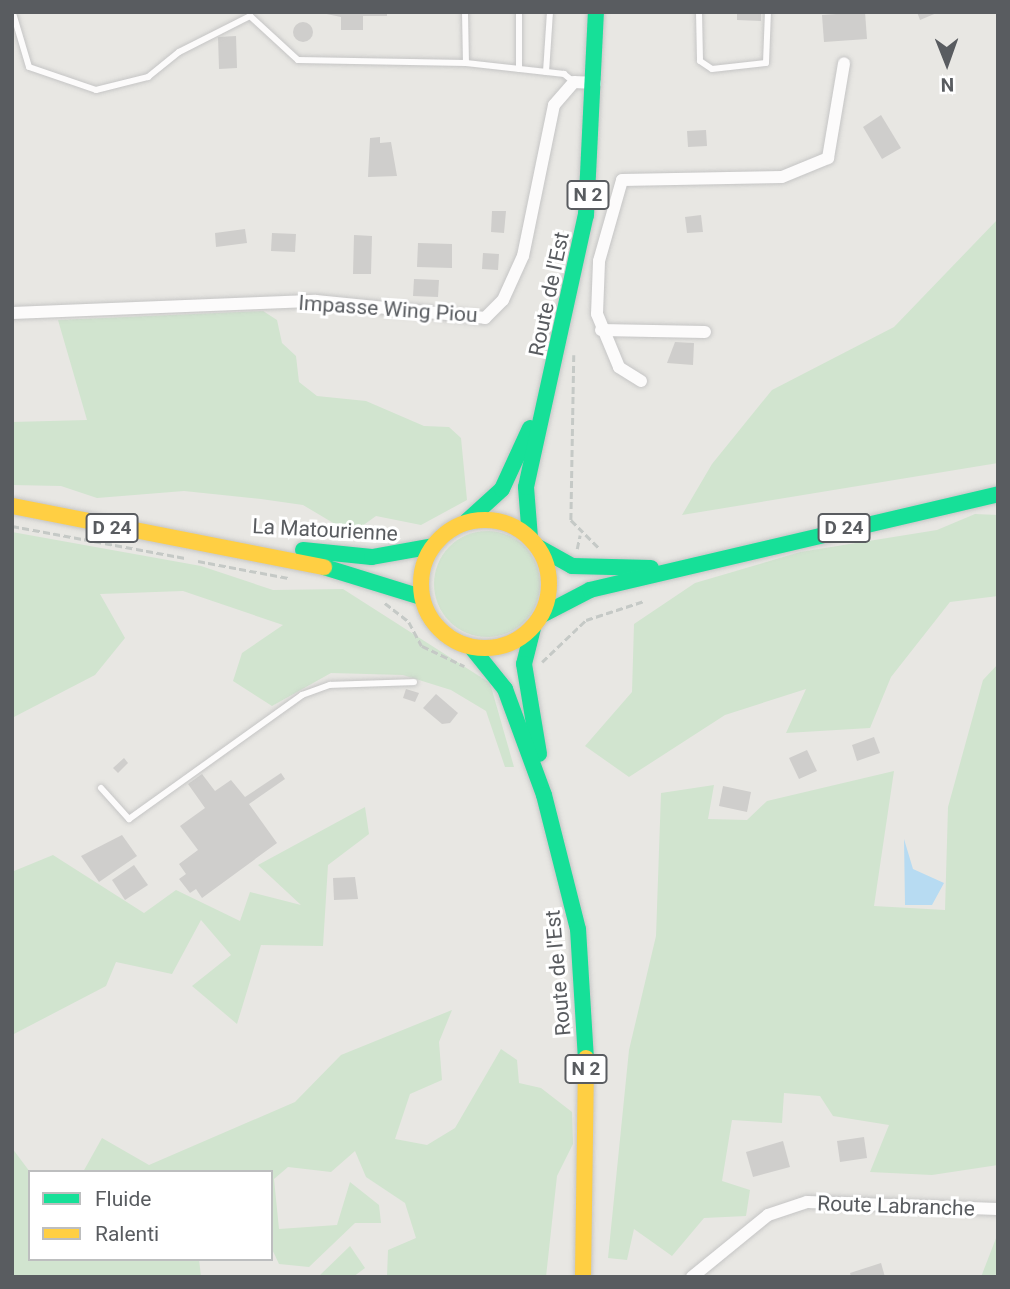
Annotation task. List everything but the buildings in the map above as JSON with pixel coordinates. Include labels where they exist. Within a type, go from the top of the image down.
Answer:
[{"type":"main road","name":"Route de l'Est","points":[[534,542],[526,488],[580,261],[595,83],[596,12]]},
{"type":"main road","name":"Route de l'Est","points":[[464,523],[502,489],[553,374]]},
{"type":"main road","name":"D 24","points":[[538,622],[573,594],[998,494]]},
{"type":"main road","name":"La Matourienne","points":[[12,506],[345,571],[421,597]]},
{"type":"main road","points":[[464,523],[499,521],[534,542]]},
{"type":"main road","name":"N 2","points":[[433,546],[464,523]]},
{"type":"main road","name":"N 2","points":[[534,542],[550,580],[538,622]]},
{"type":"main road","name":"D 24","points":[[534,542],[580,567],[692,566]]},
{"type":"main road","name":"La Matourienne","points":[[214,546],[372,557],[433,546]]},
{"type":"main road","points":[[421,597],[422,570],[433,546]]},
{"type":"main road","name":"N 2","points":[[421,597],[439,630],[472,648]]},
{"type":"main road","name":"Route de l'Est","points":[[538,622],[524,664],[544,794]]},
{"type":"main road","points":[[472,648],[505,645],[538,622]]},
{"type":"main road","name":"Route de l'Est","points":[[472,648],[505,689],[544,794],[572,898],[583,975],[583,1277]]},
{"type":"street","points":[[641,380],[619,367],[601,330],[599,261],[622,180],[782,177],[828,158],[844,63]]},
{"type":"street","points":[[575,82],[595,83]]},
{"type":"street","name":"Impasse Wing Piou","points":[[12,313],[316,301],[485,318],[502,300],[523,256],[549,116],[575,82]]},
{"type":"street","points":[[580,261],[599,261]]},
{"type":"street","points":[[601,330],[705,332]]},
{"type":"street","name":"Route Labranche","points":[[692,1277],[768,1215],[807,1202],[998,1209]]},
{"type":"lane","points":[[465,12],[466,63]]},
{"type":"lane","points":[[519,12],[519,69]]},
{"type":"lane","points":[[546,72],[550,12]]},
{"type":"lane","points":[[699,12],[700,61],[712,69],[766,63],[768,12]]},
{"type":"lane","points":[[13,13],[29,67],[96,90],[148,78],[179,52],[250,14],[298,60],[466,63],[546,72],[575,82]]},
{"type":"lane","points":[[101,788],[129,819],[303,695],[330,685],[414,682]]},
{"type":"path","points":[[564,329],[574,331],[570,520],[580,535]]},
{"type":"path","points":[[12,526],[296,579]]},
{"type":"path","points":[[384,601],[409,622],[422,646],[472,671]]},
{"type":"path","points":[[528,664],[541,664],[586,620],[644,601]]},
{"type":"green space","points":[[998,219],[998,463],[682,515],[712,464],[772,390],[894,327]]},
{"type":"green space","points":[[263,311],[277,320],[282,343],[296,356],[299,382],[317,396],[366,401],[424,426],[449,427],[461,438],[467,500],[421,525],[376,516],[358,529],[345,530],[303,505],[261,499],[184,491],[97,498],[61,486],[12,485],[12,422],[87,420],[58,320]]},
{"type":"green space","points":[[975,514],[998,515],[998,596],[950,602],[891,677],[870,728],[786,733],[806,689],[725,715],[629,777],[585,746],[632,692],[634,624],[695,583],[800,552],[937,530]]},
{"type":"green space","points":[[487,531],[507,535],[525,546],[536,564],[540,584],[536,604],[525,622],[507,633],[487,637],[467,633],[449,622],[438,604],[434,584],[438,564],[449,546],[467,535]]},
{"type":"green space","points":[[12,532],[201,566],[273,590],[343,589],[490,683],[514,767],[505,767],[486,711],[451,690],[403,675],[331,673],[272,706],[233,681],[242,653],[283,625],[183,591],[100,594],[125,638],[95,675],[12,718]]},
{"type":"green space","points":[[998,664],[998,1165],[932,1175],[870,1172],[889,1125],[833,1116],[820,1096],[784,1093],[782,1123],[732,1120],[722,1181],[750,1190],[746,1216],[704,1218],[672,1256],[634,1229],[627,1260],[608,1258],[629,1050],[656,936],[661,793],[714,785],[708,819],[747,820],[767,801],[894,771],[874,906],[945,910],[948,807],[983,680]]},
{"type":"green space","points":[[365,807],[369,834],[328,865],[323,946],[261,945],[237,1024],[192,986],[231,955],[201,920],[172,974],[116,962],[106,986],[12,1035],[14,871],[53,855],[144,913],[176,890],[240,921],[250,892],[301,905],[258,865]]},
{"type":"green space","points":[[452,1010],[439,1042],[442,1080],[410,1094],[395,1139],[427,1145],[455,1128],[501,1049],[517,1060],[519,1083],[541,1088],[572,1112],[573,1144],[557,1176],[546,1277],[387,1277],[388,1250],[416,1238],[405,1203],[366,1177],[355,1151],[331,1172],[288,1167],[274,1179],[279,1229],[337,1225],[350,1182],[379,1205],[381,1223],[355,1223],[309,1267],[279,1264],[273,1251],[273,1170],[84,1170],[102,1138],[149,1165],[295,1102],[341,1055]]},
{"type":"green space","points":[[12,1148],[28,1170],[28,1261],[199,1261],[201,1277],[12,1277]]},
{"type":"green space","points":[[998,1233],[998,1277],[981,1277]]},
{"type":"green space","points":[[350,1246],[365,1268],[353,1277],[318,1277]]},
{"type":"water","points":[[904,839],[913,869],[944,883],[932,905],[905,905]]},
{"type":"traffic: fast","points":[[530,538],[526,487],[586,215],[596,12]]},
{"type":"traffic: fast","points":[[467,521],[502,489],[530,428]]},
{"type":"traffic: fast","points":[[542,615],[590,590],[998,494]]},
{"type":"traffic: fast","points":[[303,550],[372,557],[433,546]]},
{"type":"traffic: fast","points":[[538,547],[572,566],[651,568]]},
{"type":"traffic: fast","points":[[324,567],[421,597]]},
{"type":"traffic: fast","points":[[533,628],[524,664],[539,754]]},
{"type":"traffic: fast","points":[[472,648],[505,689],[544,795],[578,929],[586,1058]]},
{"type":"traffic: slow","points":[[12,506],[324,567]]},
{"type":"traffic: slow","points":[[485,520],[510,524],[531,538],[545,559],[549,584],[545,609],[531,630],[510,644],[485,648],[460,644],[439,630],[425,609],[421,584],[425,559],[439,538],[460,524],[485,520]]},
{"type":"traffic: slow","points":[[583,1277],[586,1058]]}]
